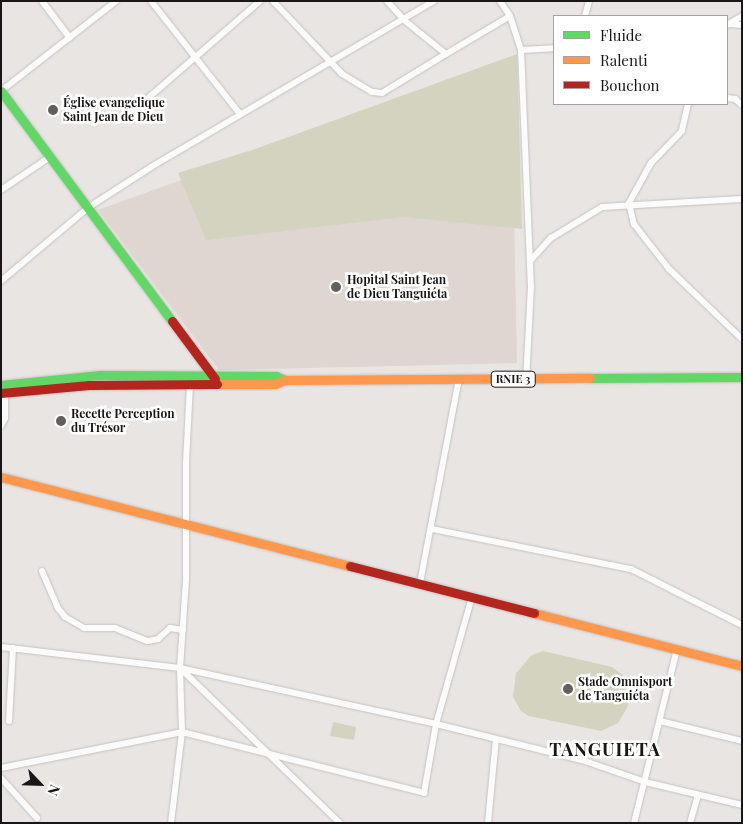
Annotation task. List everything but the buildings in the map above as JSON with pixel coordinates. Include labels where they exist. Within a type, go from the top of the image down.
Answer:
[{"type":"main road","points":[[1,91],[4,103],[89,207],[215,380]]},
{"type":"main road","name":"RNIE 3","points":[[2,391],[61,382],[215,380],[276,384],[285,380],[526,380],[742,377]]},
{"type":"main road","name":"RNIE 3","points":[[61,382],[190,385],[215,380]]},
{"type":"main road","points":[[1,477],[742,666]]},
{"type":"street","points":[[42,1],[70,38]]},
{"type":"street","points":[[1,91],[116,1]]},
{"type":"street","points":[[151,1],[239,113]]},
{"type":"street","points":[[132,112],[260,1]]},
{"type":"street","points":[[274,1],[331,62],[360,87],[382,93],[510,16]]},
{"type":"street","points":[[387,1],[404,20],[446,54]]},
{"type":"street","points":[[1,281],[89,207],[239,113],[331,62],[434,1]]},
{"type":"street","points":[[500,1],[510,16],[521,50],[530,261],[526,380]]},
{"type":"street","points":[[585,15],[589,1]]},
{"type":"street","points":[[728,25],[742,16]]},
{"type":"street","points":[[728,25],[742,25]]},
{"type":"street","points":[[521,50],[553,48]]},
{"type":"street","points":[[728,98],[735,99],[742,105]]},
{"type":"street","points":[[688,105],[682,131],[651,164],[629,203],[634,224],[669,269],[742,339]]},
{"type":"street","points":[[1,190],[50,157]]},
{"type":"street","points":[[530,261],[573,222],[602,207],[629,203],[742,199]]},
{"type":"street","points":[[420,583],[432,529],[459,379]]},
{"type":"street","points":[[170,823],[182,732],[180,668],[183,630],[190,385]]},
{"type":"street","points":[[1,426],[5,418],[2,391]]},
{"type":"street","points":[[432,529],[631,569],[742,625]]},
{"type":"street","points":[[42,571],[58,608],[65,617],[84,628],[115,628],[148,641],[158,639],[170,628],[183,630]]},
{"type":"street","points":[[1,768],[182,732],[424,793],[436,724],[472,597]]},
{"type":"street","points":[[1,647],[180,668],[436,724],[582,760],[645,782],[742,805]]},
{"type":"street","points":[[9,721],[13,648]]},
{"type":"street","points":[[634,823],[677,649]]},
{"type":"street","points":[[180,668],[340,823]]},
{"type":"street","points":[[660,721],[742,741]]},
{"type":"street","points":[[488,823],[496,739]]},
{"type":"street","points":[[1,778],[37,818]]},
{"type":"street","points":[[690,823],[698,795]]},
{"type":"shaded area","name":"Hopital Saint Jean de Dieu Tanguiéta","points":[[511,61],[517,363],[219,370],[98,210]]},
{"type":"green space","points":[[517,54],[522,229],[403,217],[206,240],[178,173],[258,148]]},
{"type":"green space","points":[[543,651],[612,667],[623,675],[630,694],[628,706],[618,723],[601,731],[529,716],[521,711],[513,697],[516,673],[532,655]]},
{"type":"green space","points":[[333,722],[356,727],[354,740],[330,736]]},
{"type":"traffic: fast","points":[[1,91],[172,321]]},
{"type":"traffic: fast","points":[[1,385],[100,375],[276,376],[285,380]]},
{"type":"traffic: fast","points":[[590,378],[742,377]]},
{"type":"traffic: slow","points":[[285,380],[590,378]]},
{"type":"traffic: slow","points":[[217,384],[275,384],[285,380]]},
{"type":"traffic: slow","points":[[1,477],[350,566]]},
{"type":"traffic: slow","points":[[534,613],[742,666]]},
{"type":"traffic: jam","points":[[172,321],[215,379]]},
{"type":"traffic: jam","points":[[1,393],[89,385],[217,384]]},
{"type":"traffic: jam","points":[[350,566],[534,613]]},
{"type":"place","name":"Église evangelique Saint Jean de Dieu","points":[[53,110]]},
{"type":"place","name":"Hopital Saint Jean de Dieu Tanguiéta","points":[[336,287]]},
{"type":"place","name":"Recette Perception du Trésor","points":[[61,421]]},
{"type":"place","name":"Stade Omnisport de Tanguiéta","points":[[568,689]]},
{"type":"district","name":"TANGUIETA","points":[[605,749]]}]
